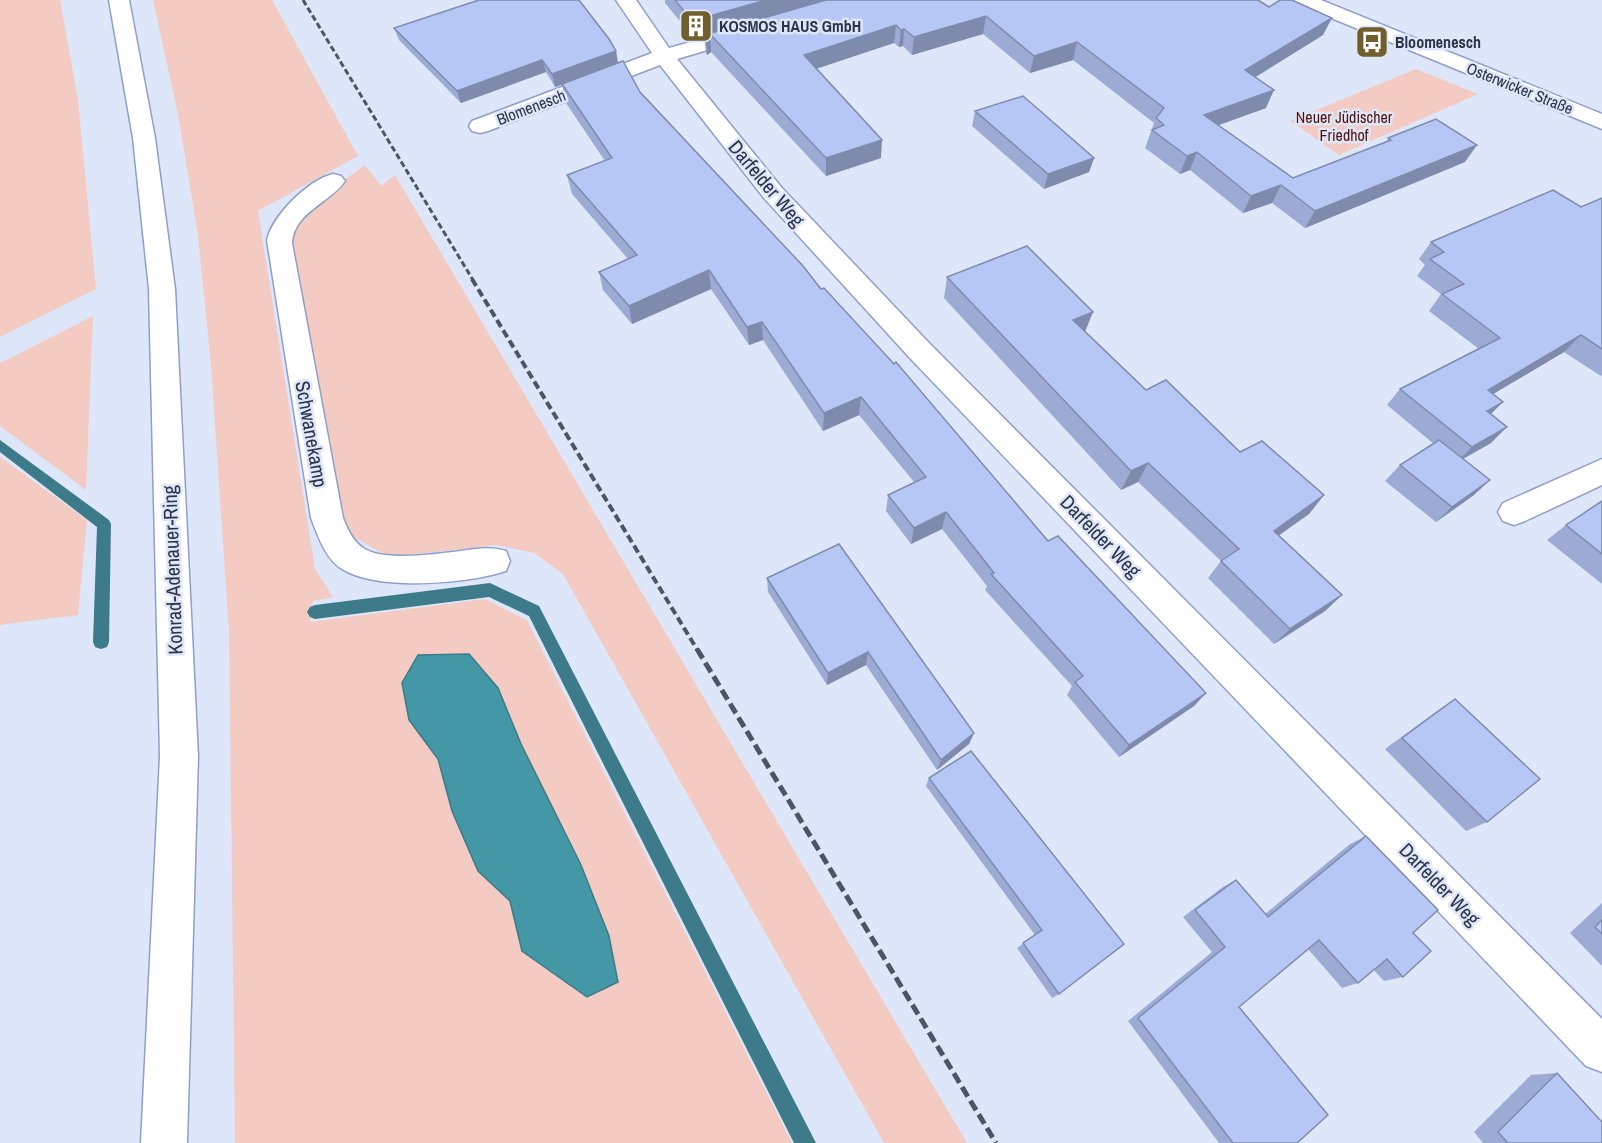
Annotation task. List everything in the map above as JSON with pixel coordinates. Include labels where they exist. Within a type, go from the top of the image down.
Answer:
[{"type":"street","name":"Konrad-Adenauer-Ring","points":[[120,0],[144,138],[162,289],[178,756],[164,1143]]},
{"type":"street","name":"Darfelder Weg","points":[[626,0],[664,56],[773,193],[919,350],[1602,1050]]},
{"type":"street","name":"Osterwicker Straße","points":[[1304,0],[1602,122]]},
{"type":"street","name":"Blomenesch","points":[[480,126],[664,56],[765,27]]},
{"type":"street","name":"Schwanekamp","points":[[333,181],[307,201],[286,224],[280,238],[281,257],[327,518],[341,549],[357,561],[377,568],[411,569],[494,561]]},
{"type":"street","points":[[1514,512],[1602,471]]},
{"type":"green space","points":[[0,0],[60,0],[78,100],[96,289],[0,337]]},
{"type":"green space","points":[[153,0],[272,0],[358,156],[258,211],[315,569],[333,597],[313,601],[310,622],[485,599],[527,620],[792,1143],[235,1143],[229,632],[211,365],[198,236],[178,114]]},
{"type":"green space","name":"Neuer Jüdischer Friedhof","points":[[1416,69],[1478,94],[1339,155],[1290,121]]},
{"type":"green space","points":[[365,165],[381,186],[395,175],[967,1143],[884,1143],[563,574],[534,553],[496,545],[390,557],[355,538],[341,518],[291,241],[297,219],[322,196]]},
{"type":"green space","points":[[93,316],[86,490],[0,426],[0,363]]},
{"type":"green space","points":[[0,457],[87,520],[78,615],[0,625]]},
{"type":"water","points":[[469,654],[498,688],[521,744],[581,865],[609,936],[618,982],[587,997],[522,951],[510,901],[478,871],[452,811],[438,759],[409,720],[402,683],[418,655]]},
{"type":"building","points":[[479,0],[579,0],[616,51],[552,74],[542,60],[457,91],[394,28]]},
{"type":"building","points":[[675,0],[766,0],[692,21]]},
{"type":"building","points":[[826,0],[1258,0],[1269,7],[1280,0],[1292,0],[1332,18],[1245,70],[1274,90],[1204,115],[1293,178],[1391,140],[1388,138],[1436,119],[1477,145],[1315,211],[1281,185],[1251,196],[1197,152],[1187,156],[1152,130],[1164,125],[1156,118],[1164,108],[1077,42],[1034,56],[986,16],[914,37],[896,25],[804,55],[882,140],[826,158],[710,34],[706,37],[704,35]]},
{"type":"building","points":[[623,61],[640,92],[803,266],[821,289],[824,288],[894,364],[896,362],[1048,541],[1058,536],[1206,693],[1129,745],[1075,682],[1083,676],[991,574],[994,573],[946,512],[914,528],[888,495],[926,477],[861,397],[824,413],[762,322],[747,327],[709,270],[629,306],[599,272],[637,255],[567,175],[612,158],[562,84]]},
{"type":"building","points":[[1023,96],[1094,158],[1048,174],[975,111]]},
{"type":"building","points":[[1553,190],[1581,207],[1602,198],[1602,349],[1581,335],[1488,390],[1503,402],[1487,411],[1507,427],[1472,447],[1400,389],[1500,338],[1442,294],[1464,284],[1430,259],[1444,252],[1431,242]]},
{"type":"building","points":[[1027,246],[1093,312],[1073,320],[1146,390],[1166,380],[1240,452],[1262,441],[1324,495],[1274,531],[1342,595],[1290,629],[1221,561],[1239,549],[1148,463],[1131,471],[947,277]]},
{"type":"building","points":[[1439,440],[1490,480],[1452,507],[1400,465]]},
{"type":"building","points":[[1602,501],[1602,554],[1566,525]]},
{"type":"building","points":[[839,544],[974,733],[941,760],[868,652],[828,673],[767,578]]},
{"type":"building","points":[[1455,699],[1540,779],[1487,822],[1402,738]]},
{"type":"building","points":[[971,751],[1124,944],[1059,994],[1023,943],[1042,930],[929,778]]},
{"type":"building","points":[[1366,836],[1438,910],[1413,933],[1431,951],[1403,977],[1387,959],[1358,983],[1319,940],[1239,1007],[1328,1115],[1297,1143],[1233,1143],[1138,1018],[1225,947],[1195,910],[1236,880],[1268,917]]},
{"type":"building","points":[[1602,920],[1602,934],[1595,927]]},
{"type":"building","points":[[1557,1073],[1602,1122],[1602,1143],[1508,1143],[1498,1132]]},
{"type":"waterway","points":[[0,445],[104,524],[101,642]]},
{"type":"waterway","points":[[315,612],[490,590],[534,611],[805,1143]]},
{"type":"railway","points":[[303,0],[473,280]]},
{"type":"railway","points":[[472,279],[698,651]]},
{"type":"railway","points":[[697,649],[996,1143]]},
{"type":"place","name":"KOSMOS HAUS GmbH","points":[[696,26]]},
{"type":"place","name":"Bloomenesch","points":[[1372,42]]}]
